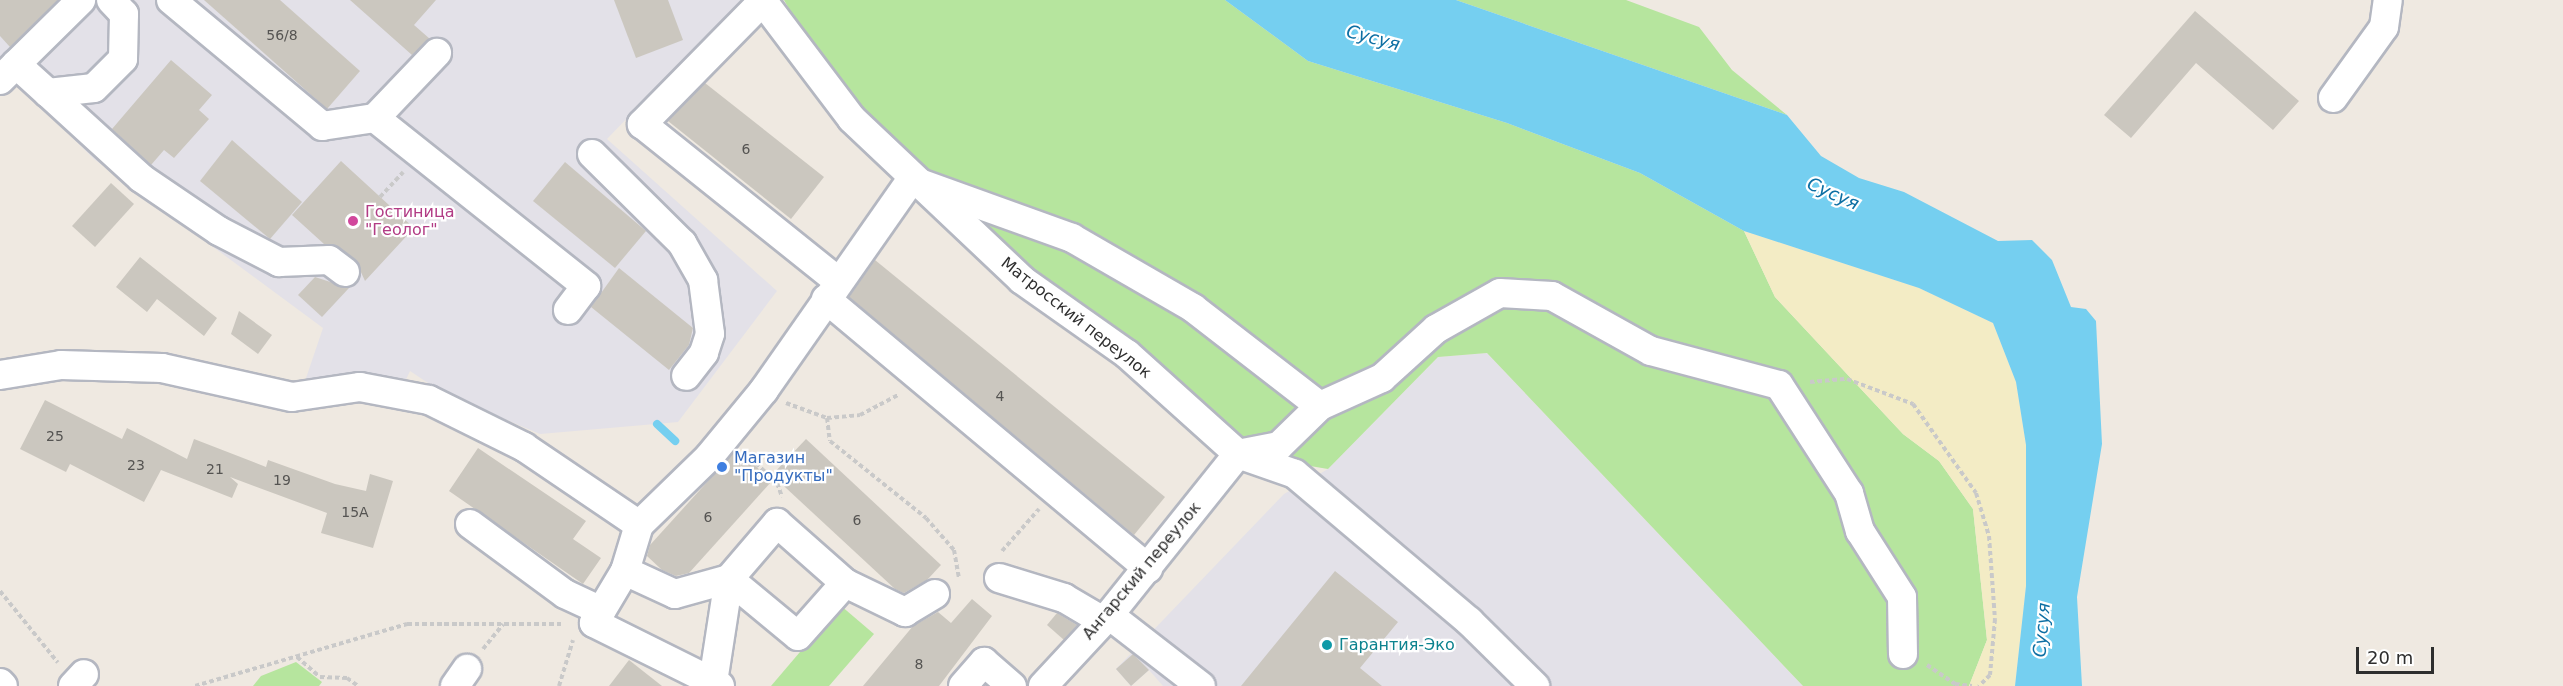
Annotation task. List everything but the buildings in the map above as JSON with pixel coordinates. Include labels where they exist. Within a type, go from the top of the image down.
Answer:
[{"type":"street","points":[[81,0],[8,72],[48,93],[141,178],[219,231],[279,262],[329,260],[345,272]]},
{"type":"street","points":[[48,93],[94,88],[123,59],[124,14],[111,0]]},
{"type":"street","points":[[171,0],[322,126],[375,118],[437,53]]},
{"type":"street","points":[[763,0],[642,124],[832,289],[916,374],[1148,568]]},
{"type":"street","name":"Матросский переулок","points":[[763,0],[852,119],[911,180],[1022,280],[1127,354],[1238,454],[1295,474],[1469,621],[1535,686]]},
{"type":"street","points":[[2334,98],[2384,27],[2388,0]]},
{"type":"street","points":[[375,118],[586,286],[568,310]]},
{"type":"street","points":[[592,154],[682,243],[703,280],[710,334],[704,353],[686,376]]},
{"type":"street","points":[[590,619],[625,571],[639,525],[727,436],[764,390],[832,289],[911,180],[1072,238],[1193,308],[1320,406]]},
{"type":"street","points":[[1238,454],[1279,446],[1320,406],[1382,378],[1436,329],[1500,293],[1552,297],[1651,351],[1779,385],[1849,494],[1860,531],[1902,597],[1903,654]]},
{"type":"street","points":[[0,375],[61,365],[162,368],[291,397],[360,387],[429,400],[524,447],[639,525]]},
{"type":"street","name":"Ангарский переулок","points":[[1043,686],[1106,618],[1238,454]]},
{"type":"street","points":[[470,524],[565,594],[590,619],[714,685],[729,579],[777,523],[845,583],[905,612],[947,588]]},
{"type":"street","points":[[625,571],[675,594],[729,579]]},
{"type":"street","points":[[999,578],[1064,598],[1106,618],[1201,686]]},
{"type":"street","points":[[729,579],[798,636],[845,583]]},
{"type":"street","points":[[963,686],[984,662],[1012,686]]},
{"type":"path","points":[[764,390],[801,412],[828,418],[878,408],[916,374]]},
{"type":"path","points":[[1779,385],[1847,379],[1913,405],[1976,493],[1989,536],[1995,619],[1990,675],[1979,686]]},
{"type":"path","points":[[828,418],[830,441],[926,518],[954,550],[947,588],[999,578],[997,561],[1005,545],[1056,491]]},
{"type":"path","points":[[727,436],[777,483],[783,508],[777,523]]},
{"type":"path","points":[[0,591],[77,681]]},
{"type":"path","points":[[195,686],[407,624],[590,619],[559,686]]},
{"type":"path","points":[[1903,654],[1956,684],[1972,686]]},
{"type":"path","points":[[296,657],[320,676],[347,678],[358,686]]},
{"type":"shaded area","points":[[0,0],[741,0],[607,139],[777,291],[678,422],[540,434],[443,393],[410,371],[401,390],[358,371],[304,384],[323,328],[94,159],[0,66]]},
{"type":"shaded area","points":[[1487,353],[1803,686],[1163,686],[1149,670],[1131,686],[1116,669],[1284,494],[1328,469],[1438,357]]},
{"type":"green space","points":[[784,0],[1225,0],[1308,61],[1507,123],[1640,173],[1744,231],[1775,297],[1903,434],[1939,461],[1973,509],[1987,640],[1969,686],[1803,686],[1487,353],[1438,357],[1328,469],[1238,454],[852,119]]},
{"type":"green space","points":[[1456,0],[1626,0],[1699,27],[1732,70],[1787,115]]},
{"type":"green space","points":[[840,605],[874,634],[829,686],[771,686]]},
{"type":"green space","points":[[296,662],[322,682],[319,686],[253,686],[261,676]]},
{"type":"sand","points":[[1744,231],[1919,288],[1993,323],[2016,382],[2026,445],[2026,586],[2015,686],[1969,686],[1987,640],[1973,509],[1939,461],[1903,434],[1775,297]]},
{"type":"water","name":"Сусуя","points":[[1225,0],[1456,0],[1787,115],[1821,156],[1859,178],[1904,192],[1998,241],[2032,240],[2052,260],[2071,307],[2086,309],[2096,321],[2102,444],[2077,597],[2082,686],[2015,686],[2026,586],[2026,445],[2016,382],[1993,323],[1919,288],[1744,231],[1640,173],[1507,123],[1308,61]]},
{"type":"waterway","points":[[657,424],[675,441]]},
{"type":"place","name":"Гостиница \"Геолог\"","points":[[353,221]]},
{"type":"place","name":"Магазин \"Продукты\"","points":[[722,467]]},
{"type":"place","name":"Гарантия-Эко","points":[[1327,645]]}]
